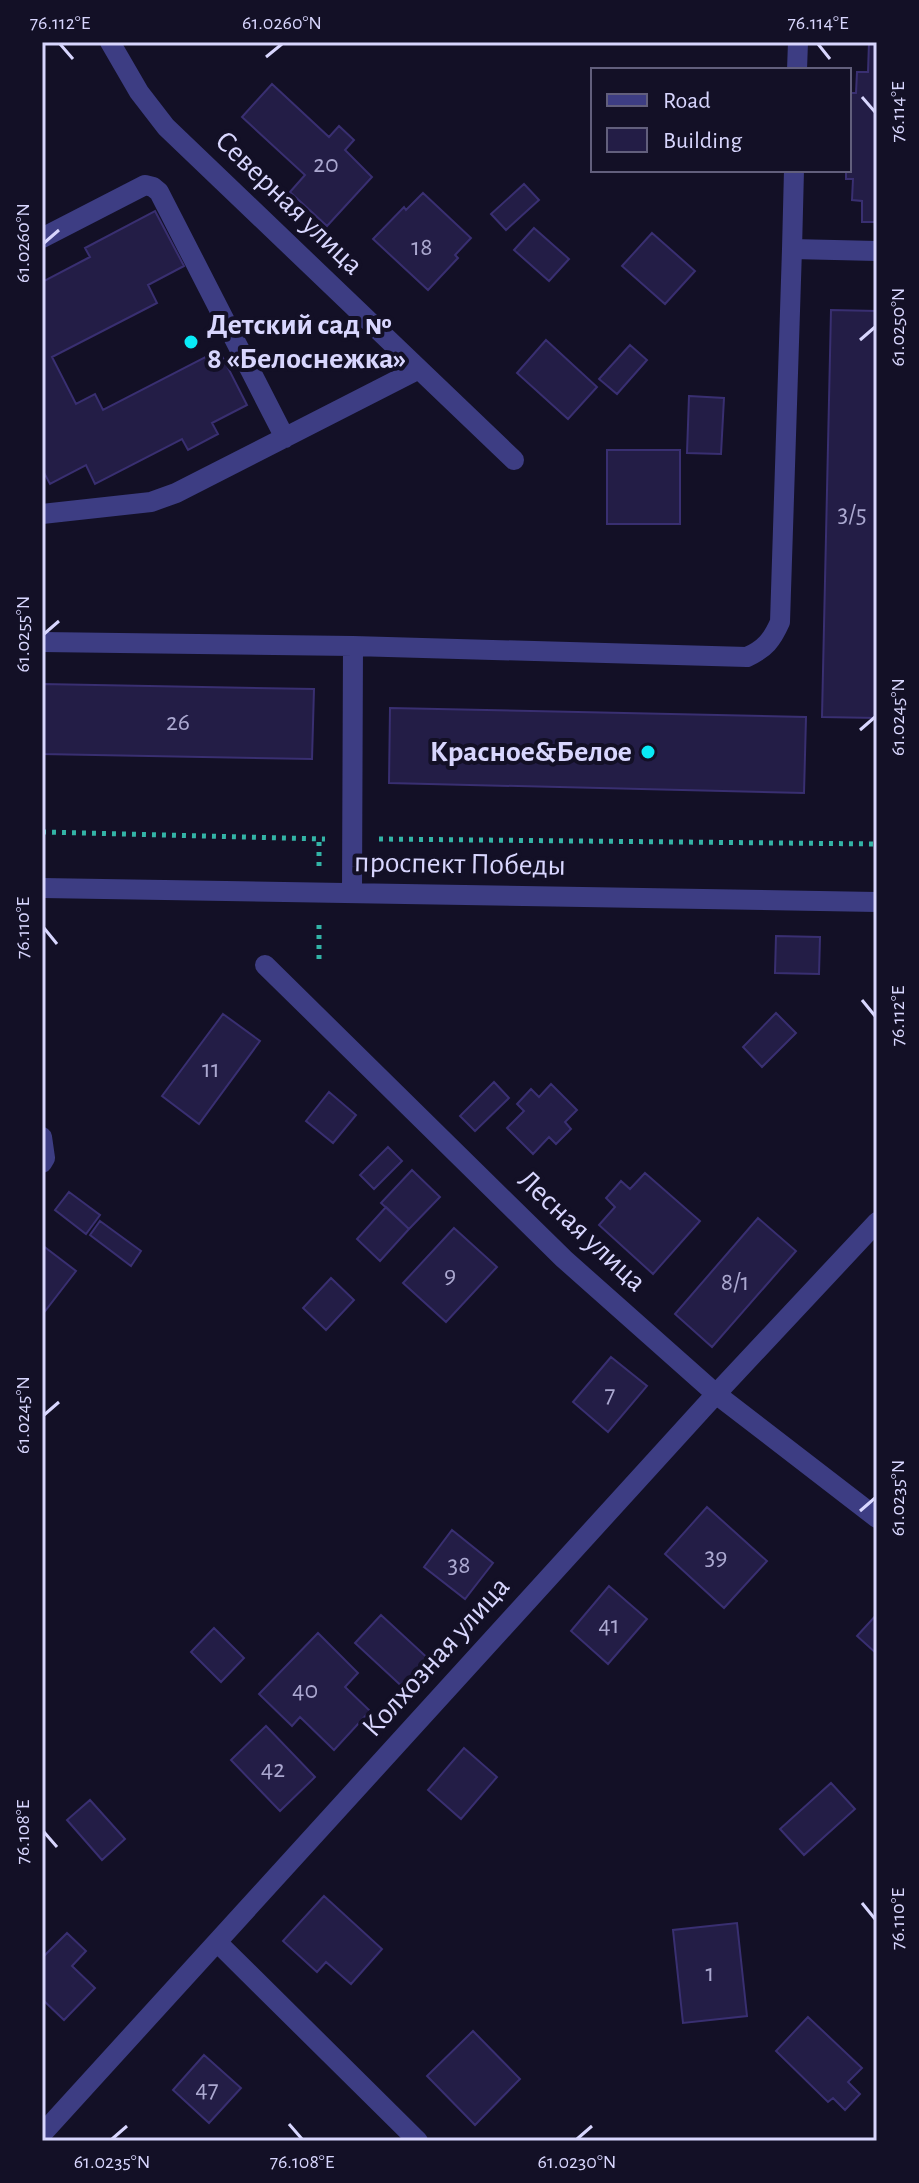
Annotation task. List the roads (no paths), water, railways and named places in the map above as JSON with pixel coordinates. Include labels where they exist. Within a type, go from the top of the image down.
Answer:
[{"type":"street","name":"Северная улица","points":[[110,42],[139,92],[166,127],[514,460]]},
{"type":"street","points":[[797,68],[798,42]]},
{"type":"street","points":[[42,642],[353,646],[747,657],[762,651],[773,638],[780,622],[794,172]]},
{"type":"street","points":[[42,238],[145,185],[153,187],[159,192],[285,438]]},
{"type":"street","points":[[792,249],[877,251]]},
{"type":"street","points":[[42,514],[151,502],[176,493],[419,369]]},
{"type":"street","points":[[352,892],[353,646]]},
{"type":"street","name":"проспект Победы","points":[[42,888],[877,902]]},
{"type":"street","name":"Лесная улица","points":[[265,965],[564,1259],[716,1394],[877,1518]]},
{"type":"street","points":[[42,1137],[45,1158],[42,1163]]},
{"type":"street","name":"Колхозная улица","points":[[42,2134],[716,1394],[877,1222]]},
{"type":"street","points":[[217,1942],[418,2141]]},
{"type":"place","name":"Детский сад № 8 «Белоснежка»","points":[[191,342]]},
{"type":"place","name":"Красное&Белое","points":[[648,752]]}]
